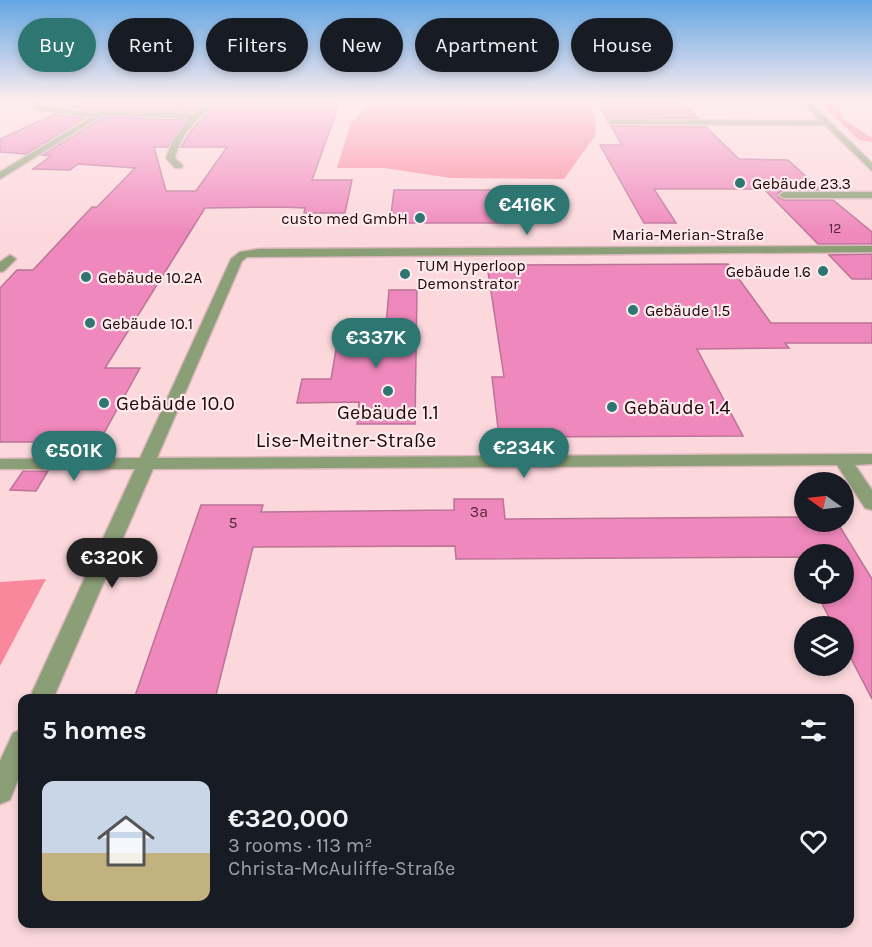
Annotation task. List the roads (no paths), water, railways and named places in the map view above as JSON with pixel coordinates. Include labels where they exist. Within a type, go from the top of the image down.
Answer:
[{"type":"street","points":[[0,176],[47,146]]},
{"type":"street","points":[[173,146],[170,158],[178,166]]},
{"type":"street","points":[[850,146],[872,168]]},
{"type":"street","points":[[784,195],[872,195]]},
{"type":"street","name":"Maria-Merian-Straße","points":[[147,464],[237,259],[252,252],[872,249]]},
{"type":"street","points":[[0,268],[10,259]]},
{"type":"street","points":[[842,459],[872,504]]},
{"type":"street","name":"Lise-Meitner-Straße","points":[[0,464],[872,459]]},
{"type":"street","points":[[43,694],[147,464]]},
{"type":"street","points":[[0,791],[18,750]]},
{"type":"place","name":"Gebäude 23.3","points":[[740,183]]},
{"type":"place","name":"custo med GmbH","points":[[420,218]]},
{"type":"place","name":"Gebäude 1.6","points":[[823,271]]},
{"type":"place","name":"TUM Hyperloop Demonstrator","points":[[405,274]]},
{"type":"place","name":"Gebäude 10.2A","points":[[86,277]]},
{"type":"place","name":"Gebäude 1.5","points":[[633,310]]},
{"type":"place","name":"Gebäude 10.1","points":[[90,323]]},
{"type":"place","name":"Gebäude 1.1","points":[[388,391]]},
{"type":"place","name":"Gebäude 10.0","points":[[104,403]]},
{"type":"place","name":"Gebäude 1.4","points":[[612,407]]}]
